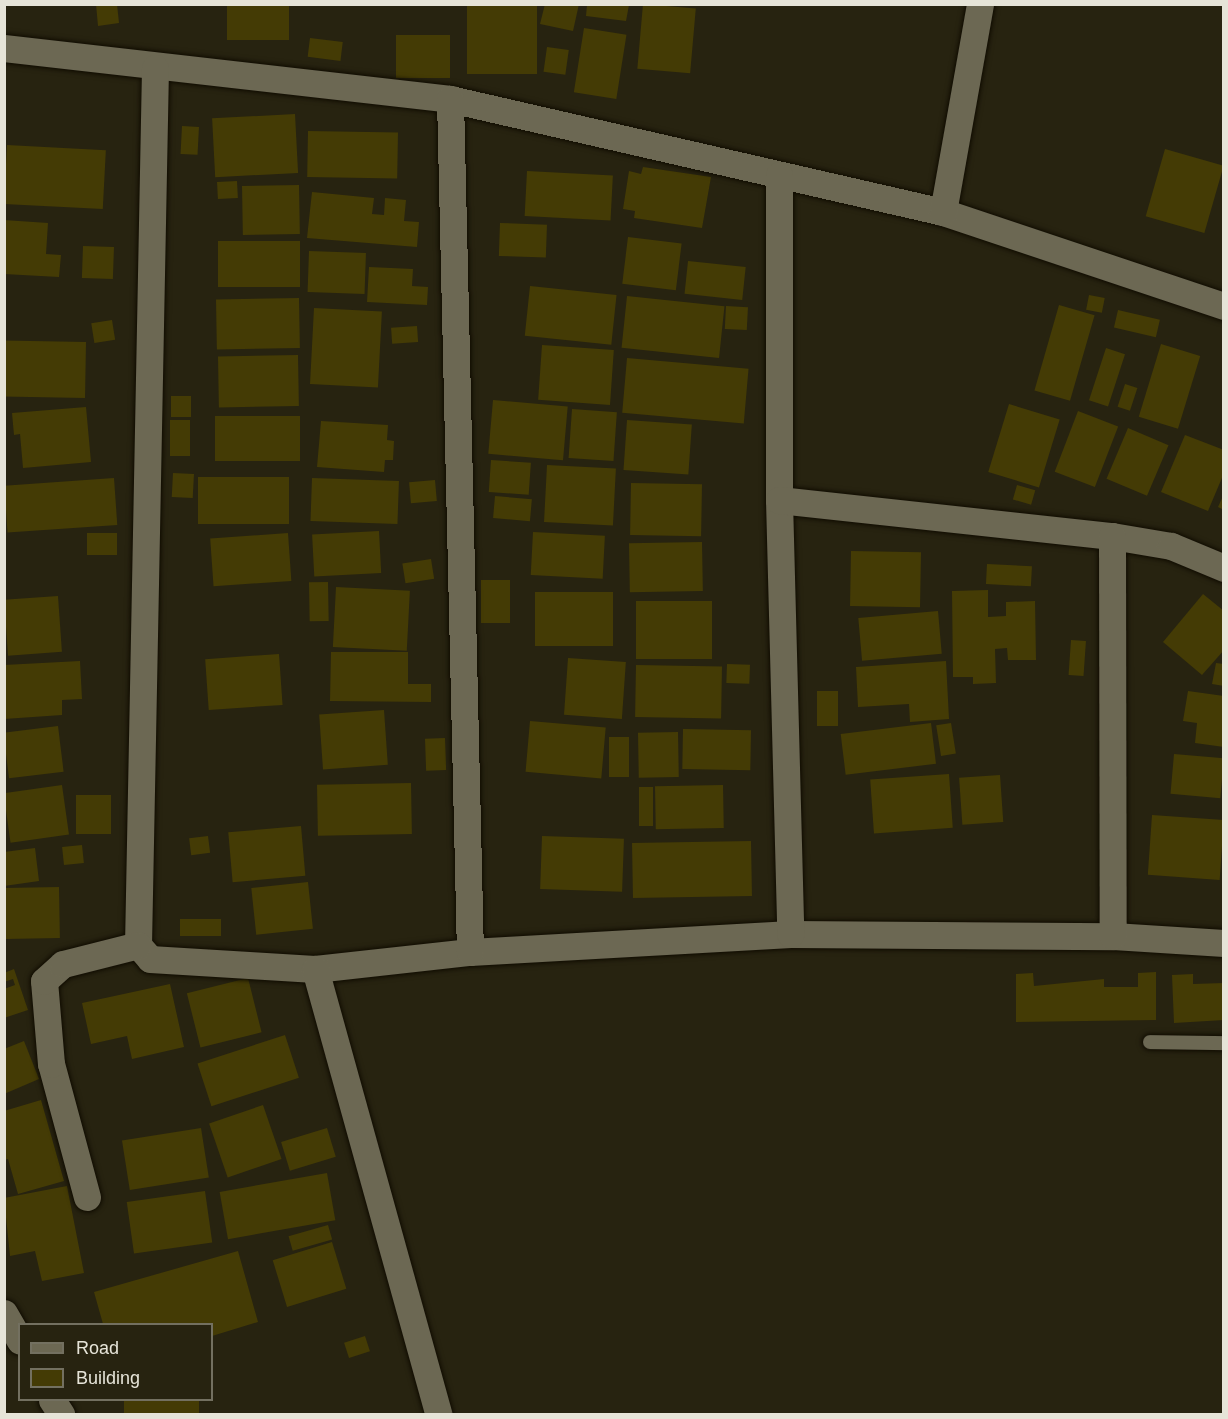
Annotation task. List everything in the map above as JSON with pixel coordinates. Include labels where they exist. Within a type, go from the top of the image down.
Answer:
[{"type":"street","points":[[943,212],[980,4]]},
{"type":"street","points":[[4,48],[156,68],[450,99],[943,212],[1224,306]]},
{"type":"street","points":[[156,68],[138,945],[150,959],[315,969],[470,952],[790,934],[1113,936],[1224,942]]},
{"type":"street","points":[[450,99],[470,952]]},
{"type":"street","points":[[779,175],[778,500],[790,934]]},
{"type":"street","points":[[778,500],[1112,536],[1171,546],[1224,568]]},
{"type":"street","points":[[1112,536],[1113,936]]},
{"type":"street","points":[[87,1197],[51,1064],[44,981],[63,964],[138,945]]},
{"type":"street","points":[[315,969],[438,1414]]},
{"type":"street","points":[[4,1313],[18,1338]]},
{"type":"lane","points":[[1150,1042],[1224,1043]]},
{"type":"building","points":[[96,4],[117,4],[119,23],[98,26]]},
{"type":"building","points":[[227,4],[289,4],[289,40],[227,40]]},
{"type":"building","points":[[467,4],[537,4],[537,74],[467,74]]},
{"type":"building","points":[[545,4],[579,4],[573,31],[540,24]]},
{"type":"building","points":[[643,4],[696,9],[690,73],[637,69]]},
{"type":"building","points":[[587,5],[629,5],[626,21],[586,16]]},
{"type":"building","points":[[584,28],[626,35],[616,99],[574,92]]},
{"type":"building","points":[[396,35],[450,35],[450,78],[396,78]]},
{"type":"building","points":[[310,38],[343,42],[340,61],[308,57]]},
{"type":"building","points":[[547,47],[569,50],[565,75],[544,72]]},
{"type":"building","points":[[295,114],[298,173],[215,177],[212,118]]},
{"type":"building","points":[[182,126],[199,127],[198,155],[181,154]]},
{"type":"building","points":[[308,131],[398,133],[397,179],[307,177]]},
{"type":"building","points":[[7,145],[106,150],[103,209],[4,204]]},
{"type":"building","points":[[1165,149],[1224,166],[1204,233],[1146,216]]},
{"type":"building","points":[[643,167],[711,177],[702,228],[634,218],[635,211],[623,209],[629,171],[641,174]]},
{"type":"building","points":[[527,171],[613,176],[611,220],[525,216]]},
{"type":"building","points":[[237,181],[238,198],[218,199],[217,182]]},
{"type":"building","points":[[299,185],[300,234],[243,235],[242,186]]},
{"type":"building","points":[[312,192],[374,198],[372,214],[384,215],[385,198],[406,200],[404,221],[419,222],[417,247],[307,238]]},
{"type":"building","points":[[4,220],[48,223],[46,254],[61,255],[59,277],[4,274]]},
{"type":"building","points":[[500,223],[547,225],[546,258],[499,256]]},
{"type":"building","points":[[628,237],[682,244],[676,290],[622,284]]},
{"type":"building","points":[[218,241],[300,241],[300,287],[218,287]]},
{"type":"building","points":[[83,246],[114,247],[113,279],[82,278]]},
{"type":"building","points":[[309,251],[366,253],[365,294],[308,292]]},
{"type":"building","points":[[688,261],[746,267],[742,300],[685,294]]},
{"type":"building","points":[[369,267],[413,269],[412,286],[428,287],[427,305],[367,302]]},
{"type":"building","points":[[530,286],[617,295],[611,345],[525,336]]},
{"type":"building","points":[[1089,295],[1105,298],[1102,313],[1086,310]]},
{"type":"building","points":[[627,296],[724,306],[719,358],[622,348]]},
{"type":"building","points":[[299,298],[300,348],[217,349],[216,299]]},
{"type":"building","points":[[1059,305],[1095,315],[1070,401],[1034,391]]},
{"type":"building","points":[[726,306],[748,307],[747,330],[725,329]]},
{"type":"building","points":[[314,308],[382,312],[378,387],[310,384]]},
{"type":"building","points":[[1118,310],[1160,320],[1156,337],[1114,328]]},
{"type":"building","points":[[112,320],[115,340],[94,343],[91,323]]},
{"type":"building","points":[[417,326],[418,342],[392,344],[391,328]]},
{"type":"building","points":[[4,341],[86,342],[85,398],[4,397]]},
{"type":"building","points":[[1161,344],[1200,356],[1178,429],[1139,417]]},
{"type":"building","points":[[542,345],[614,350],[610,405],[538,400]]},
{"type":"building","points":[[1106,348],[1125,354],[1108,406],[1089,400]]},
{"type":"building","points":[[298,355],[299,406],[219,407],[218,356]]},
{"type":"building","points":[[627,358],[749,369],[744,423],[622,413]]},
{"type":"building","points":[[1125,384],[1137,388],[1130,411],[1118,407]]},
{"type":"building","points":[[171,396],[191,396],[191,417],[171,417]]},
{"type":"building","points":[[493,400],[568,407],[563,460],[488,454]]},
{"type":"building","points":[[1009,404],[1060,419],[1039,487],[988,472]]},
{"type":"building","points":[[86,407],[91,462],[23,468],[20,434],[14,435],[12,413]]},
{"type":"building","points":[[572,409],[617,412],[613,461],[569,458]]},
{"type":"building","points":[[1078,411],[1118,426],[1095,487],[1055,472]]},
{"type":"building","points":[[215,416],[300,416],[300,461],[215,461]]},
{"type":"building","points":[[170,420],[190,420],[190,456],[170,456]]},
{"type":"building","points":[[627,420],[692,425],[688,474],[624,470]]},
{"type":"building","points":[[321,421],[388,425],[387,440],[394,441],[393,460],[385,460],[384,472],[317,467]]},
{"type":"building","points":[[1128,428],[1169,445],[1147,496],[1107,479]]},
{"type":"building","points":[[1185,435],[1224,450],[1224,473],[1208,511],[1161,492]]},
{"type":"building","points":[[491,460],[531,463],[529,495],[489,492]]},
{"type":"building","points":[[547,465],[616,469],[613,526],[544,522]]},
{"type":"building","points":[[173,473],[194,474],[193,498],[172,497]]},
{"type":"building","points":[[198,477],[289,477],[289,524],[198,524]]},
{"type":"building","points":[[114,478],[117,525],[8,533],[4,486]]},
{"type":"building","points":[[312,478],[399,481],[397,524],[310,521]]},
{"type":"building","points":[[435,480],[437,501],[411,503],[409,482]]},
{"type":"building","points":[[631,483],[702,484],[701,536],[630,535]]},
{"type":"building","points":[[1017,485],[1035,490],[1031,505],[1013,499]]},
{"type":"building","points":[[1224,494],[1224,510],[1218,507]]},
{"type":"building","points":[[495,496],[532,499],[530,521],[493,518]]},
{"type":"building","points":[[379,531],[381,573],[314,576],[312,535]]},
{"type":"building","points":[[533,532],[605,536],[603,579],[531,575]]},
{"type":"building","points":[[87,533],[117,533],[117,555],[87,555]]},
{"type":"building","points":[[288,533],[291,581],[214,586],[210,538]]},
{"type":"building","points":[[702,542],[703,591],[630,592],[629,543]]},
{"type":"building","points":[[851,551],[921,552],[920,607],[850,606]]},
{"type":"building","points":[[431,559],[434,579],[405,583],[402,564]]},
{"type":"building","points":[[987,564],[1032,566],[1031,586],[986,584]]},
{"type":"building","points":[[481,580],[510,580],[510,623],[481,623]]},
{"type":"building","points":[[309,582],[328,582],[329,621],[310,621]]},
{"type":"building","points":[[336,587],[410,591],[407,651],[333,647]]},
{"type":"building","points":[[988,590],[988,617],[1006,616],[1006,602],[1035,601],[1036,660],[1008,660],[1007,648],[995,649],[996,683],[973,684],[973,677],[953,677],[952,591]]},
{"type":"building","points":[[535,592],[613,592],[613,646],[535,646]]},
{"type":"building","points":[[1203,594],[1224,611],[1224,650],[1202,675],[1163,642]]},
{"type":"building","points":[[58,596],[62,652],[8,656],[4,600]]},
{"type":"building","points":[[636,601],[712,601],[712,659],[636,659]]},
{"type":"building","points":[[938,611],[942,654],[862,661],[858,618]]},
{"type":"building","points":[[1071,640],[1086,641],[1084,676],[1069,675]]},
{"type":"building","points":[[331,652],[408,652],[408,684],[431,684],[431,702],[330,701]]},
{"type":"building","points":[[279,654],[283,705],[209,710],[205,659]]},
{"type":"building","points":[[568,658],[626,662],[622,719],[564,715]]},
{"type":"building","points":[[80,661],[82,699],[62,700],[62,715],[4,719],[4,665]]},
{"type":"building","points":[[946,661],[949,719],[910,722],[909,704],[858,707],[856,667]]},
{"type":"building","points":[[1216,663],[1224,664],[1224,686],[1212,684]]},
{"type":"building","points":[[727,664],[750,665],[749,684],[726,683]]},
{"type":"building","points":[[636,665],[722,667],[721,718],[635,717]]},
{"type":"building","points":[[817,691],[838,691],[838,726],[817,726]]},
{"type":"building","points":[[1188,691],[1224,696],[1224,747],[1195,743],[1197,723],[1183,721]]},
{"type":"building","points":[[384,710],[388,765],[323,769],[319,715]]},
{"type":"building","points":[[530,721],[606,728],[601,778],[526,772]]},
{"type":"building","points":[[931,723],[936,764],[846,775],[841,734]]},
{"type":"building","points":[[951,723],[956,754],[941,756],[936,725]]},
{"type":"building","points":[[58,726],[64,772],[9,778],[4,733]]},
{"type":"building","points":[[683,729],[751,730],[750,770],[682,769]]},
{"type":"building","points":[[678,732],[679,777],[639,778],[638,733]]},
{"type":"building","points":[[609,737],[629,737],[629,777],[609,777]]},
{"type":"building","points":[[445,738],[446,770],[426,771],[425,739]]},
{"type":"building","points":[[1174,754],[1224,758],[1220,798],[1171,794]]},
{"type":"building","points":[[949,774],[953,828],[874,833],[870,780]]},
{"type":"building","points":[[1000,775],[1003,822],[962,825],[959,778]]},
{"type":"building","points":[[411,783],[412,834],[318,836],[317,785]]},
{"type":"building","points":[[62,785],[69,835],[11,843],[4,793]]},
{"type":"building","points":[[723,785],[724,828],[656,829],[655,786]]},
{"type":"building","points":[[639,787],[653,787],[653,826],[639,826]]},
{"type":"building","points":[[76,795],[111,795],[111,834],[76,834]]},
{"type":"building","points":[[1152,815],[1224,820],[1220,880],[1148,875]]},
{"type":"building","points":[[301,826],[305,876],[233,882],[228,832]]},
{"type":"building","points":[[208,836],[210,853],[191,855],[189,838]]},
{"type":"building","points":[[542,836],[624,839],[622,892],[540,889]]},
{"type":"building","points":[[751,841],[752,896],[633,898],[632,843]]},
{"type":"building","points":[[82,845],[84,863],[64,865],[62,847]]},
{"type":"building","points":[[35,848],[39,881],[4,886],[4,852]]},
{"type":"building","points":[[308,882],[313,929],[256,935],[251,888]]},
{"type":"building","points":[[59,887],[60,938],[5,939],[4,888]]},
{"type":"building","points":[[180,919],[221,919],[221,936],[180,936]]},
{"type":"building","points":[[14,969],[28,1010],[4,1018],[4,989],[15,985],[13,979],[4,982],[4,973]]},
{"type":"building","points":[[1156,972],[1156,1020],[1016,1022],[1016,974],[1033,973],[1034,986],[1104,979],[1104,987],[1138,987],[1138,973]]},
{"type":"building","points":[[1193,974],[1193,984],[1224,983],[1224,1020],[1174,1023],[1172,975]]},
{"type":"building","points":[[248,978],[262,1032],[200,1048],[187,993]]},
{"type":"building","points":[[170,984],[184,1047],[132,1059],[127,1036],[91,1044],[82,1003]]},
{"type":"building","points":[[285,1035],[299,1078],[211,1106],[198,1063]]},
{"type":"building","points":[[24,1041],[39,1079],[4,1094],[4,1049]]},
{"type":"building","points":[[41,1100],[64,1181],[18,1194],[8,1159],[4,1160],[4,1111]]},
{"type":"building","points":[[263,1105],[282,1159],[228,1177],[209,1124]]},
{"type":"building","points":[[201,1128],[209,1177],[130,1190],[122,1141]]},
{"type":"building","points":[[327,1128],[336,1157],[290,1171],[281,1142]]},
{"type":"building","points":[[327,1173],[335,1220],[228,1239],[220,1192]]},
{"type":"building","points":[[67,1186],[84,1273],[42,1281],[35,1251],[10,1256],[4,1198]]},
{"type":"building","points":[[205,1191],[212,1242],[134,1253],[127,1202]]},
{"type":"building","points":[[328,1225],[332,1239],[293,1251],[289,1236]]},
{"type":"building","points":[[332,1242],[346,1289],[287,1307],[273,1260]]},
{"type":"building","points":[[238,1251],[258,1322],[213,1336],[213,1323],[103,1323],[94,1292]]},
{"type":"building","points":[[365,1336],[370,1351],[349,1358],[344,1343]]},
{"type":"building","points":[[124,1401],[199,1401],[199,1414],[124,1414]]}]
